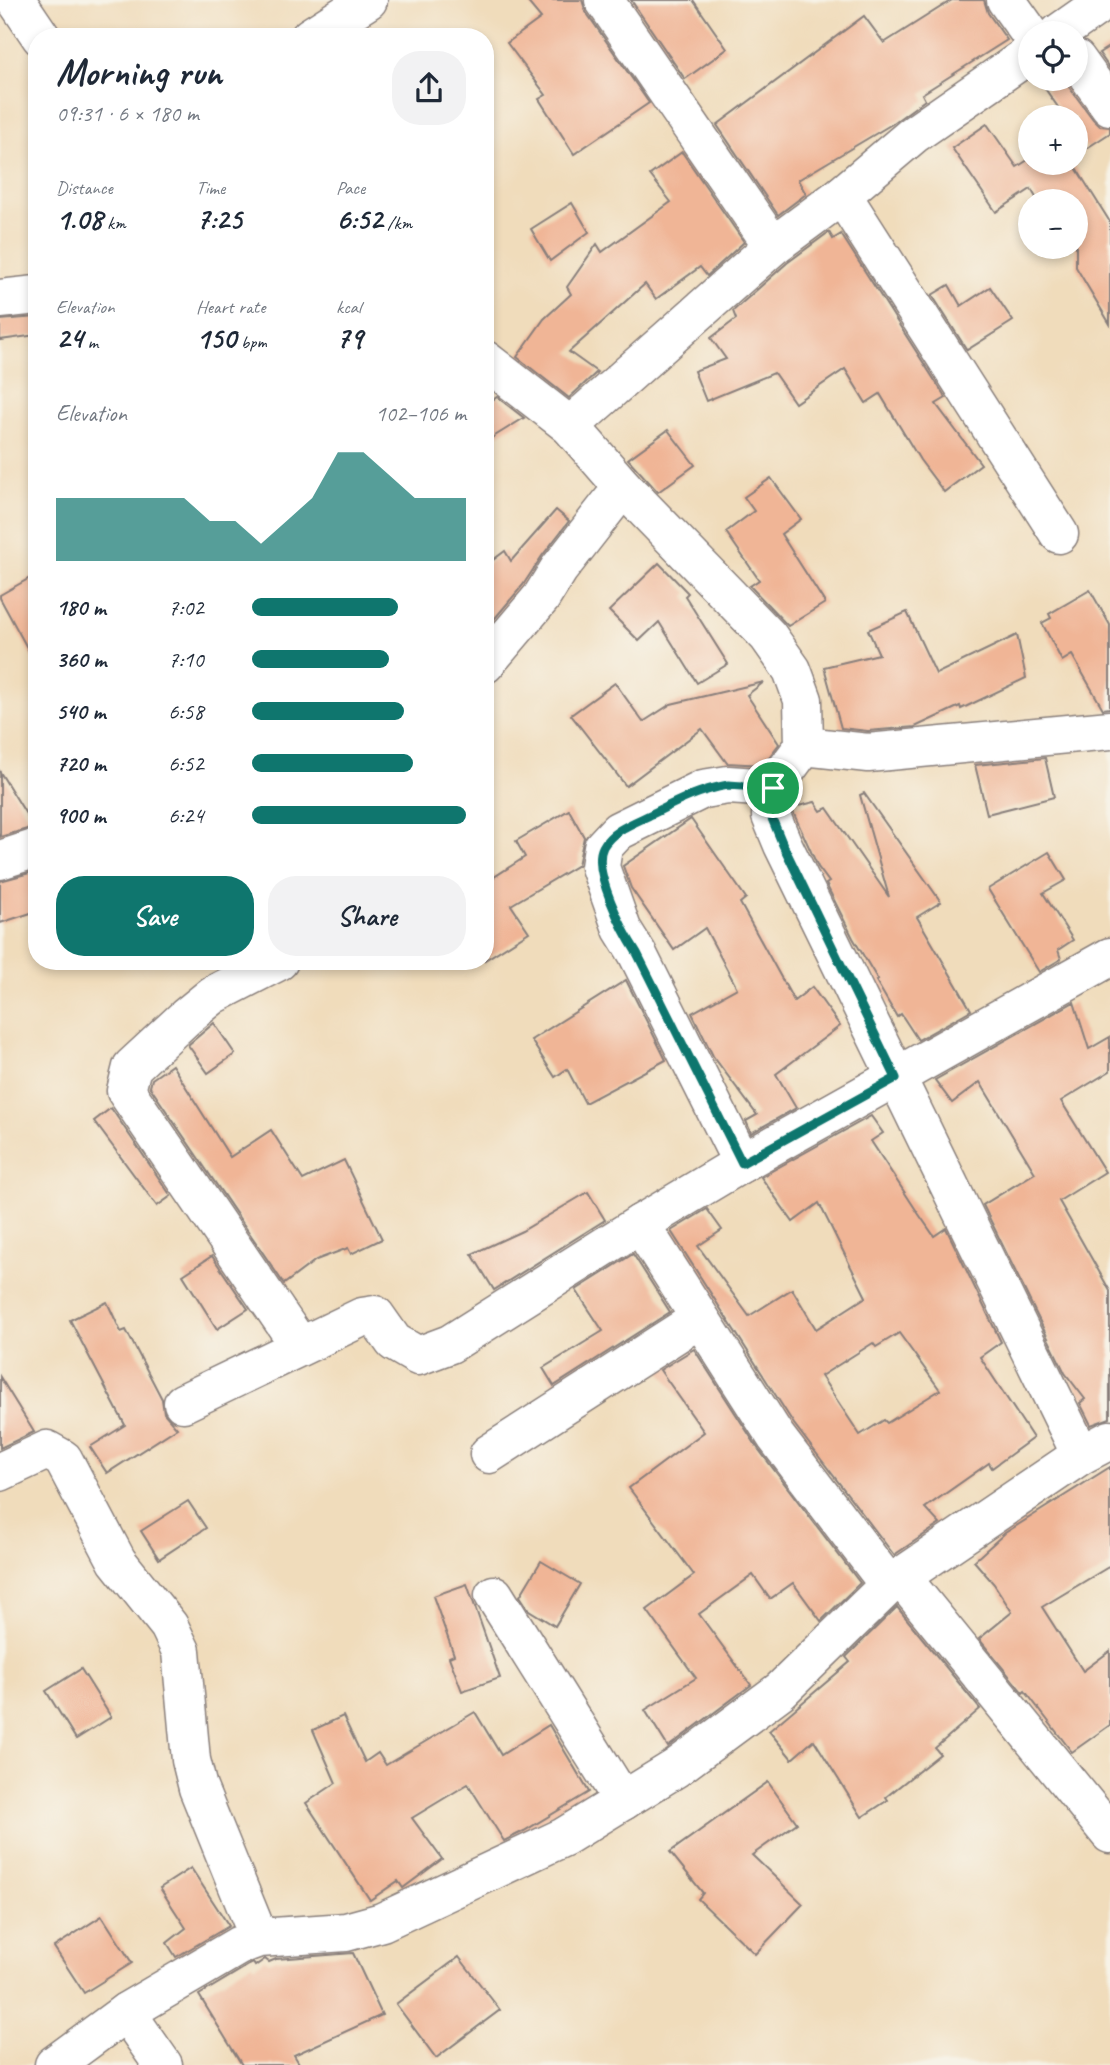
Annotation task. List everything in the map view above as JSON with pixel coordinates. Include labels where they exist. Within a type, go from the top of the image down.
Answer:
[{"type":"street","points":[[16,0],[35,28]]},
{"type":"street","points":[[324,28],[368,0]]},
{"type":"street","points":[[604,0],[772,246]]},
{"type":"street","points":[[1006,0],[1021,21]]},
{"type":"street","points":[[1076,21],[1106,0]]},
{"type":"street","points":[[570,426],[772,246],[842,195],[913,135],[1018,61]]},
{"type":"street","points":[[1088,76],[1110,106]]},
{"type":"street","points":[[842,195],[1059,534]]},
{"type":"street","points":[[0,299],[28,296]]},
{"type":"street","points":[[54,2065],[126,2012],[240,1945],[258,1938],[346,1931],[382,1922],[564,1837],[676,1768],[780,1691],[895,1581],[1096,1447],[896,1078],[771,816],[773,788],[804,746],[803,700],[792,670],[768,636],[623,487],[570,426],[494,367]]},
{"type":"street","points":[[494,653],[541,598],[559,569],[623,487]]},
{"type":"street","points":[[804,746],[868,753],[1110,730]]},
{"type":"street","points":[[742,1163],[637,953],[622,929],[600,867],[603,847],[618,831],[703,789],[728,785],[773,788]]},
{"type":"street","points":[[0,860],[28,851]]},
{"type":"street","points":[[183,1404],[353,1321],[375,1315],[394,1342],[418,1356],[450,1344],[742,1163],[1110,957]]},
{"type":"street","points":[[261,970],[213,995],[186,1017],[132,1067],[126,1091],[300,1346]]},
{"type":"street","points":[[640,1224],[775,1437],[1110,1834]]},
{"type":"street","points":[[489,1454],[699,1319]]},
{"type":"street","points":[[0,1472],[47,1450],[63,1459],[117,1561],[169,1626],[181,1651],[191,1760],[196,1779],[258,1938]]},
{"type":"street","points":[[494,1595],[623,1801]]},
{"type":"street","points":[[126,2012],[163,2065]]},
{"type":"building","points":[[526,0],[582,0],[586,12],[649,103],[574,154],[539,99],[546,95],[507,43],[541,18]]},
{"type":"building","points":[[631,0],[693,0],[727,49],[685,79]]},
{"type":"building","points":[[952,0],[984,0],[988,13],[1007,40],[922,94],[925,100],[892,124],[798,180],[806,194],[778,215],[717,125],[864,16],[884,43]]},
{"type":"building","points":[[1110,46],[1110,69],[1099,53]]},
{"type":"building","points":[[1047,91],[1072,91],[1082,105],[1057,105]]},
{"type":"building","points":[[1088,112],[1100,126],[1110,127],[1110,133],[1088,147]]},
{"type":"building","points":[[987,124],[1018,166],[1018,175],[1081,175],[1110,222],[1110,324],[1076,267],[1076,259],[1088,259],[1088,189],[1018,189],[1018,198],[996,212],[952,148]]},
{"type":"building","points":[[682,152],[744,242],[707,276],[700,267],[656,299],[645,284],[569,352],[597,372],[569,398],[517,357],[544,319],[571,294],[567,287],[597,244],[602,252],[671,202],[650,175]]},
{"type":"building","points":[[572,203],[589,232],[550,261],[531,229]]},
{"type":"building","points":[[829,232],[833,239],[841,234],[946,398],[936,404],[981,464],[944,492],[920,460],[880,394],[866,403],[845,369],[795,403],[774,373],[706,401],[694,371],[726,359],[711,338],[736,319],[733,311],[787,263]]},
{"type":"building","points":[[949,285],[961,306],[990,287],[1013,321],[967,350],[932,295]]},
{"type":"building","points":[[28,318],[28,336],[0,340],[0,320]]},
{"type":"building","points":[[497,397],[524,418],[494,436],[494,399]]},
{"type":"building","points":[[668,430],[695,465],[658,492],[628,459]]},
{"type":"building","points":[[771,478],[801,519],[781,534],[825,603],[788,626],[750,586],[759,580],[726,532],[754,511],[744,497]]},
{"type":"building","points":[[556,510],[569,521],[523,585],[494,619],[494,559],[505,551],[511,561]]},
{"type":"building","points":[[659,563],[688,593],[685,596],[728,664],[697,683],[659,622],[639,641],[609,611]]},
{"type":"building","points":[[28,579],[28,649],[0,598],[0,595]]},
{"type":"building","points":[[1090,590],[1110,625],[1110,708],[1103,709],[1072,655],[1062,661],[1042,623],[1051,618],[1049,614]]},
{"type":"building","points":[[907,612],[936,674],[1017,635],[1026,678],[961,709],[960,706],[915,727],[868,731],[841,728],[824,667],[879,654],[868,630]]},
{"type":"building","points":[[764,682],[747,695],[779,744],[763,765],[727,763],[702,729],[626,786],[571,715],[615,683],[643,722],[671,704]]},
{"type":"building","points":[[1045,758],[1054,797],[987,814],[975,765]]},
{"type":"building","points":[[0,772],[28,817],[28,829],[0,837]]},
{"type":"building","points":[[864,793],[941,902],[917,917],[971,1010],[918,1040],[901,1014],[897,1017],[876,981],[878,980],[853,938],[826,884],[829,882],[818,867],[793,812],[794,807],[815,802],[821,811],[827,808],[889,897],[860,795]]},
{"type":"building","points":[[569,810],[584,837],[578,865],[511,905],[529,932],[494,954],[494,877],[525,857],[516,841]]},
{"type":"building","points":[[691,819],[746,898],[740,903],[794,1001],[812,987],[840,1026],[776,1074],[796,1108],[751,1133],[746,1121],[757,1115],[713,1056],[692,1013],[737,988],[705,928],[674,950],[631,888],[623,866]]},
{"type":"building","points":[[1049,852],[1066,880],[1043,893],[1073,940],[1058,950],[1061,959],[1039,972],[988,889]]},
{"type":"building","points":[[28,873],[28,914],[0,923],[0,881]]},
{"type":"building","points":[[626,980],[666,1060],[585,1103],[567,1069],[555,1077],[531,1040]]},
{"type":"building","points":[[1074,1002],[1089,1049],[1110,1037],[1110,1071],[1061,1101],[1105,1172],[1059,1201],[1110,1291],[1110,1418],[1091,1425],[1080,1403],[1085,1399],[1065,1373],[983,1205],[1035,1173],[980,1082],[952,1103],[935,1080]]},
{"type":"building","points":[[214,1023],[235,1054],[208,1073],[188,1045]]},
{"type":"building","points":[[172,1065],[230,1157],[271,1130],[303,1180],[344,1160],[382,1239],[351,1254],[348,1248],[316,1260],[284,1284],[150,1087],[152,1079]]},
{"type":"building","points":[[111,1108],[171,1196],[157,1206],[94,1121]]},
{"type":"building","points":[[871,1116],[883,1133],[871,1141],[934,1236],[946,1228],[1001,1342],[980,1357],[1033,1438],[992,1468],[989,1463],[925,1508],[940,1524],[894,1555],[794,1424],[671,1231],[707,1209],[722,1230],[698,1246],[749,1316],[792,1289],[816,1329],[866,1297],[819,1203],[793,1222],[761,1177]],"holes":[[[899,1333],[940,1390],[887,1423],[884,1420],[860,1435],[821,1376],[873,1343],[876,1347]]]},
{"type":"building","points":[[588,1192],[605,1220],[494,1290],[472,1254],[522,1231]]},
{"type":"building","points":[[633,1254],[670,1312],[554,1386],[543,1368],[603,1331],[576,1290]]},
{"type":"building","points":[[212,1256],[248,1309],[217,1329],[183,1275]]},
{"type":"building","points":[[107,1302],[121,1332],[126,1330],[162,1399],[164,1413],[177,1428],[107,1473],[90,1447],[125,1425],[70,1320]]},
{"type":"building","points":[[694,1349],[759,1450],[860,1583],[821,1621],[793,1583],[770,1599],[753,1575],[699,1614],[751,1685],[668,1747],[645,1710],[696,1678],[647,1610],[694,1575],[629,1488],[704,1432],[660,1370]]},
{"type":"building","points":[[0,1377],[34,1432],[0,1448]]},
{"type":"building","points":[[1110,1467],[1110,1566],[1042,1607],[1083,1671],[1110,1651],[1110,1725],[1072,1752],[1025,1691],[1023,1693],[979,1639],[1012,1612],[994,1584],[974,1561],[1005,1533]]},
{"type":"building","points":[[188,1501],[206,1528],[159,1559],[141,1531]]},
{"type":"building","points":[[541,1561],[580,1584],[555,1626],[529,1610],[520,1596]]},
{"type":"building","points":[[467,1584],[500,1678],[462,1691],[449,1657],[454,1655],[433,1596]]},
{"type":"building","points":[[897,1607],[980,1709],[935,1748],[940,1754],[886,1797],[888,1800],[862,1817],[814,1740],[792,1759],[769,1731],[850,1662],[846,1657]]},
{"type":"building","points":[[81,1669],[111,1717],[76,1739],[46,1691]]},
{"type":"building","points":[[475,1712],[501,1755],[549,1725],[589,1792],[504,1841],[468,1784],[412,1818],[442,1859],[403,1888],[398,1881],[370,1900],[306,1803],[336,1783],[313,1730],[343,1716],[365,1762],[378,1753],[386,1765]]},
{"type":"building","points":[[768,1782],[797,1823],[752,1855],[803,1904],[755,1954],[698,1899],[703,1893],[670,1852]]},
{"type":"building","points":[[191,1868],[229,1926],[176,1957],[167,1943],[186,1928],[160,1888]]},
{"type":"building","points":[[102,1916],[132,1963],[84,1993],[54,1947]]},
{"type":"building","points":[[353,1953],[382,2015],[294,2055],[300,2065],[242,2065],[199,1995],[249,1965],[253,1963],[255,1966],[265,1959],[269,1962],[276,1959]]},
{"type":"building","points":[[459,1957],[500,2010],[436,2058],[396,2004]]},
{"type":"route","points":[[728,785],[773,788],[771,816],[783,845],[896,1078],[742,1163],[637,953],[622,929],[600,867],[603,847],[618,831],[703,789],[728,785]]}]
